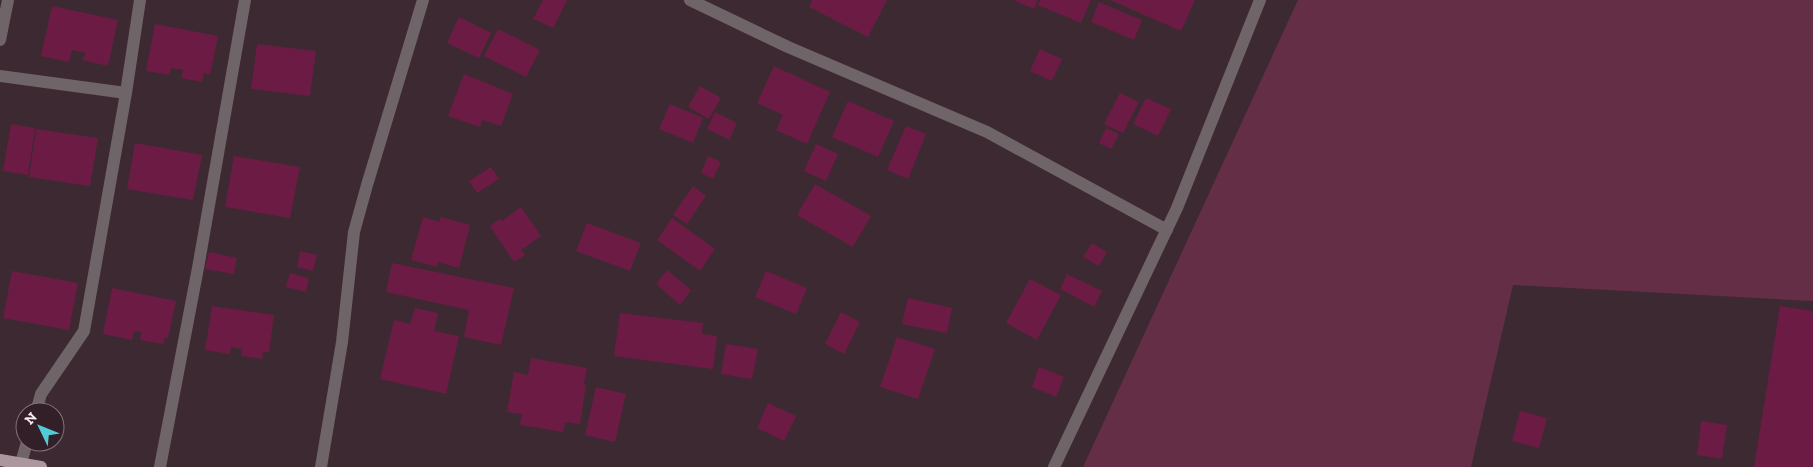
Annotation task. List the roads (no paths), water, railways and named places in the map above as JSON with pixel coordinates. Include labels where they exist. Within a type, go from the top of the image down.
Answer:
[{"type":"main road","points":[[0,460],[42,467]]},
{"type":"street","points":[[0,40],[8,0]]},
{"type":"street","points":[[38,402],[40,394],[84,331],[126,93],[140,0]]},
{"type":"street","points":[[160,467],[200,258],[245,0]]},
{"type":"street","points":[[321,467],[342,342],[354,232],[366,185],[423,0]]},
{"type":"street","points":[[690,0],[788,47],[987,132],[1167,230]]},
{"type":"street","points":[[1054,467],[1177,208],[1260,0]]},
{"type":"street","points":[[0,76],[126,93]]},
{"type":"street","points":[[21,463],[24,452]]}]
